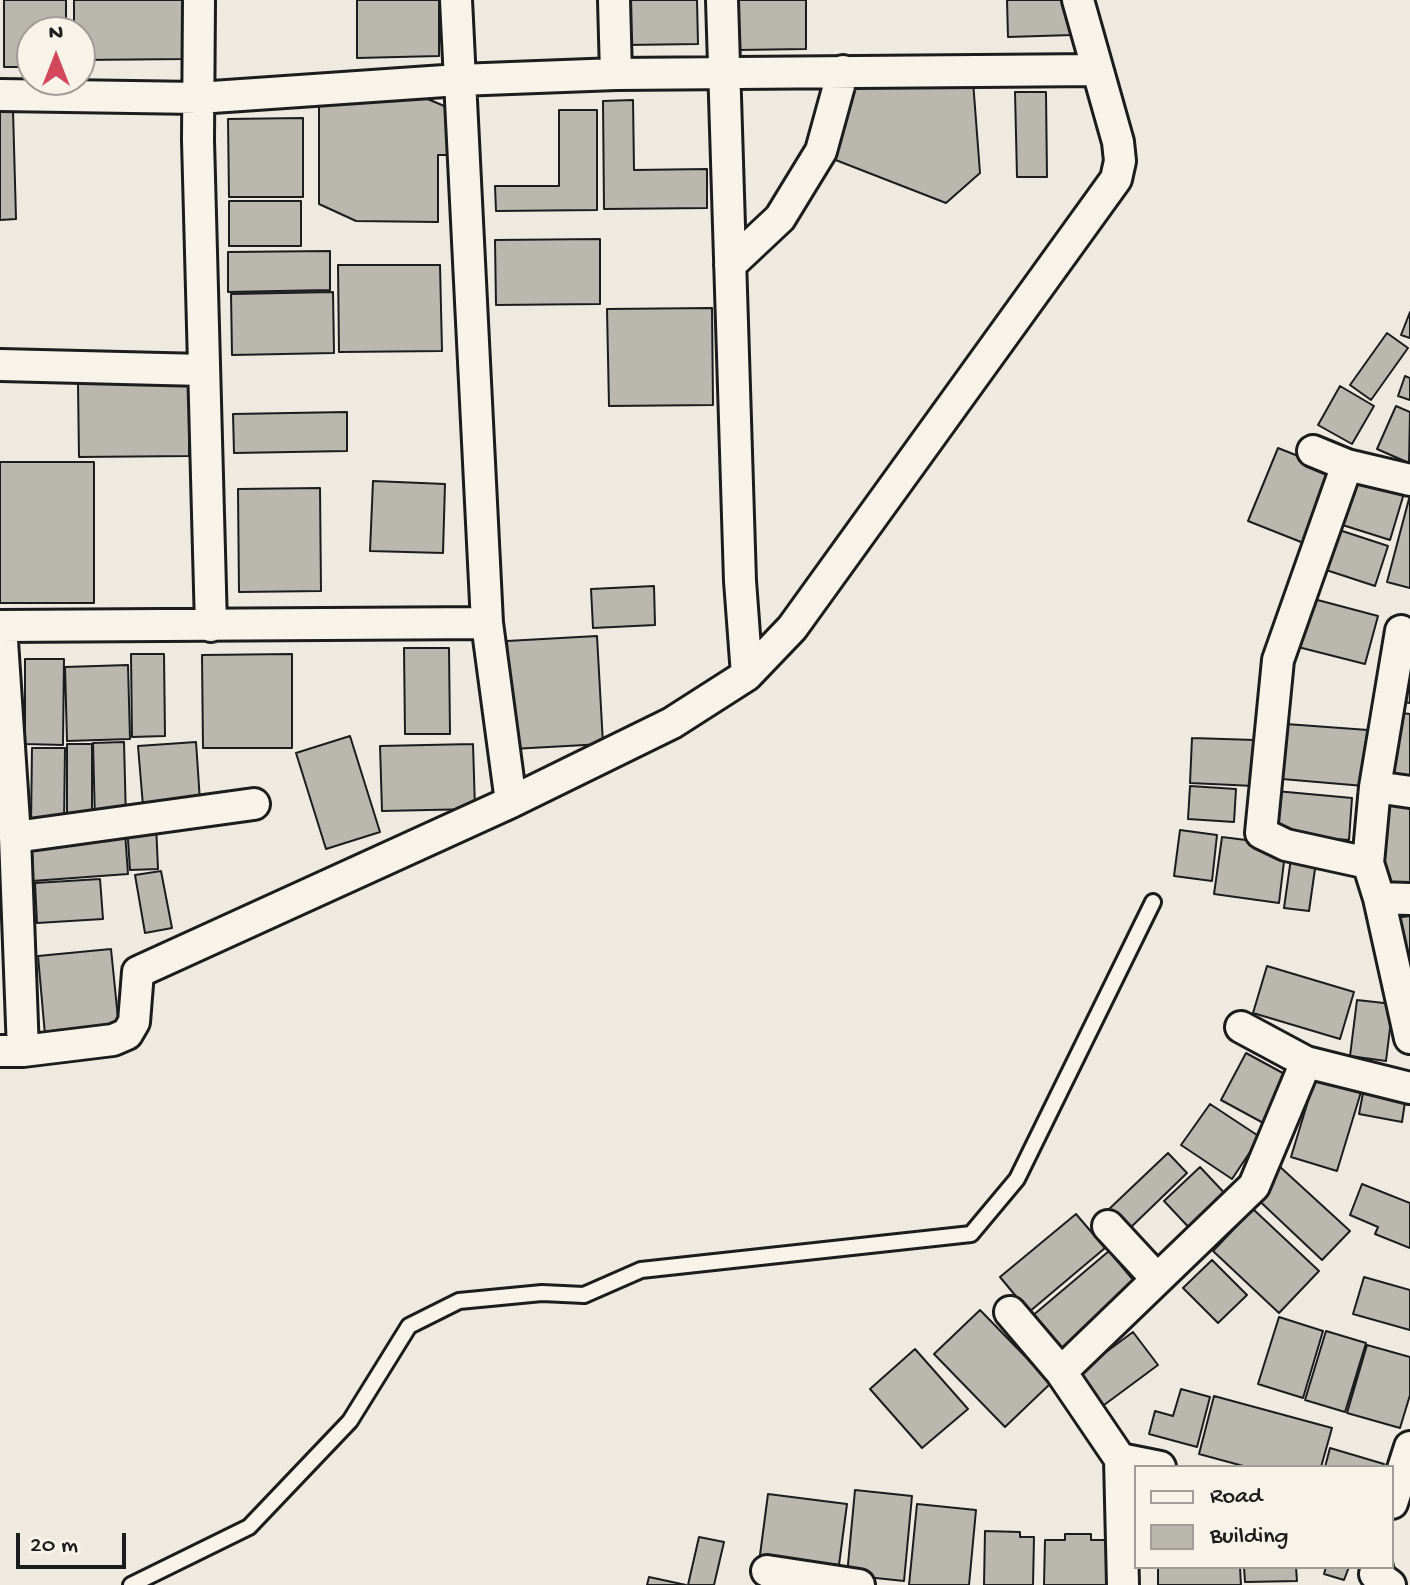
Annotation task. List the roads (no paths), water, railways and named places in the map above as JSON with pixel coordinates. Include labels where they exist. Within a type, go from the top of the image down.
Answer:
[{"type":"street","points":[[199,0],[203,370],[211,626]]},
{"type":"street","points":[[456,0],[487,623],[511,802]]},
{"type":"street","points":[[614,0],[616,74]]},
{"type":"street","points":[[722,0],[740,581],[747,675]]},
{"type":"street","points":[[487,623],[0,626],[15,837],[12,1051],[113,1040],[127,1034],[134,1022],[138,972],[511,802],[672,723],[747,675],[792,628],[1116,179],[1120,161],[1118,142],[1078,0]]},
{"type":"street","points":[[0,95],[198,98],[459,80],[616,74],[1097,70]]},
{"type":"street","points":[[730,265],[780,218],[821,151],[843,71]]},
{"type":"street","points":[[0,365],[203,370]]},
{"type":"street","points":[[1313,451],[1347,465],[1410,480]]},
{"type":"street","points":[[1347,465],[1278,660],[1261,833],[1286,845],[1368,863]]},
{"type":"street","points":[[1401,631],[1375,787],[1368,863],[1379,898],[1410,1038]]},
{"type":"street","points":[[1375,787],[1410,792]]},
{"type":"street","points":[[15,837],[254,804]]},
{"type":"street","points":[[1379,898],[1410,899]]},
{"type":"street","points":[[1241,1027],[1306,1062],[1410,1088]]},
{"type":"street","points":[[1061,1372],[1254,1186],[1306,1062]]},
{"type":"street","points":[[1108,1226],[1157,1279]]},
{"type":"street","points":[[1010,1312],[1061,1372],[1120,1459],[1123,1585]]},
{"type":"street","points":[[1394,1497],[1410,1447]]},
{"type":"street","points":[[1120,1459],[1150,1465]]},
{"type":"street","points":[[1376,1569],[1375,1574],[1390,1585]]},
{"type":"street","points":[[767,1571],[859,1585]]},
{"type":"lane","points":[[131,1585],[249,1527],[350,1421],[409,1326],[459,1301],[542,1293],[584,1295],[641,1270],[971,1234],[1017,1179],[1153,902]]}]
